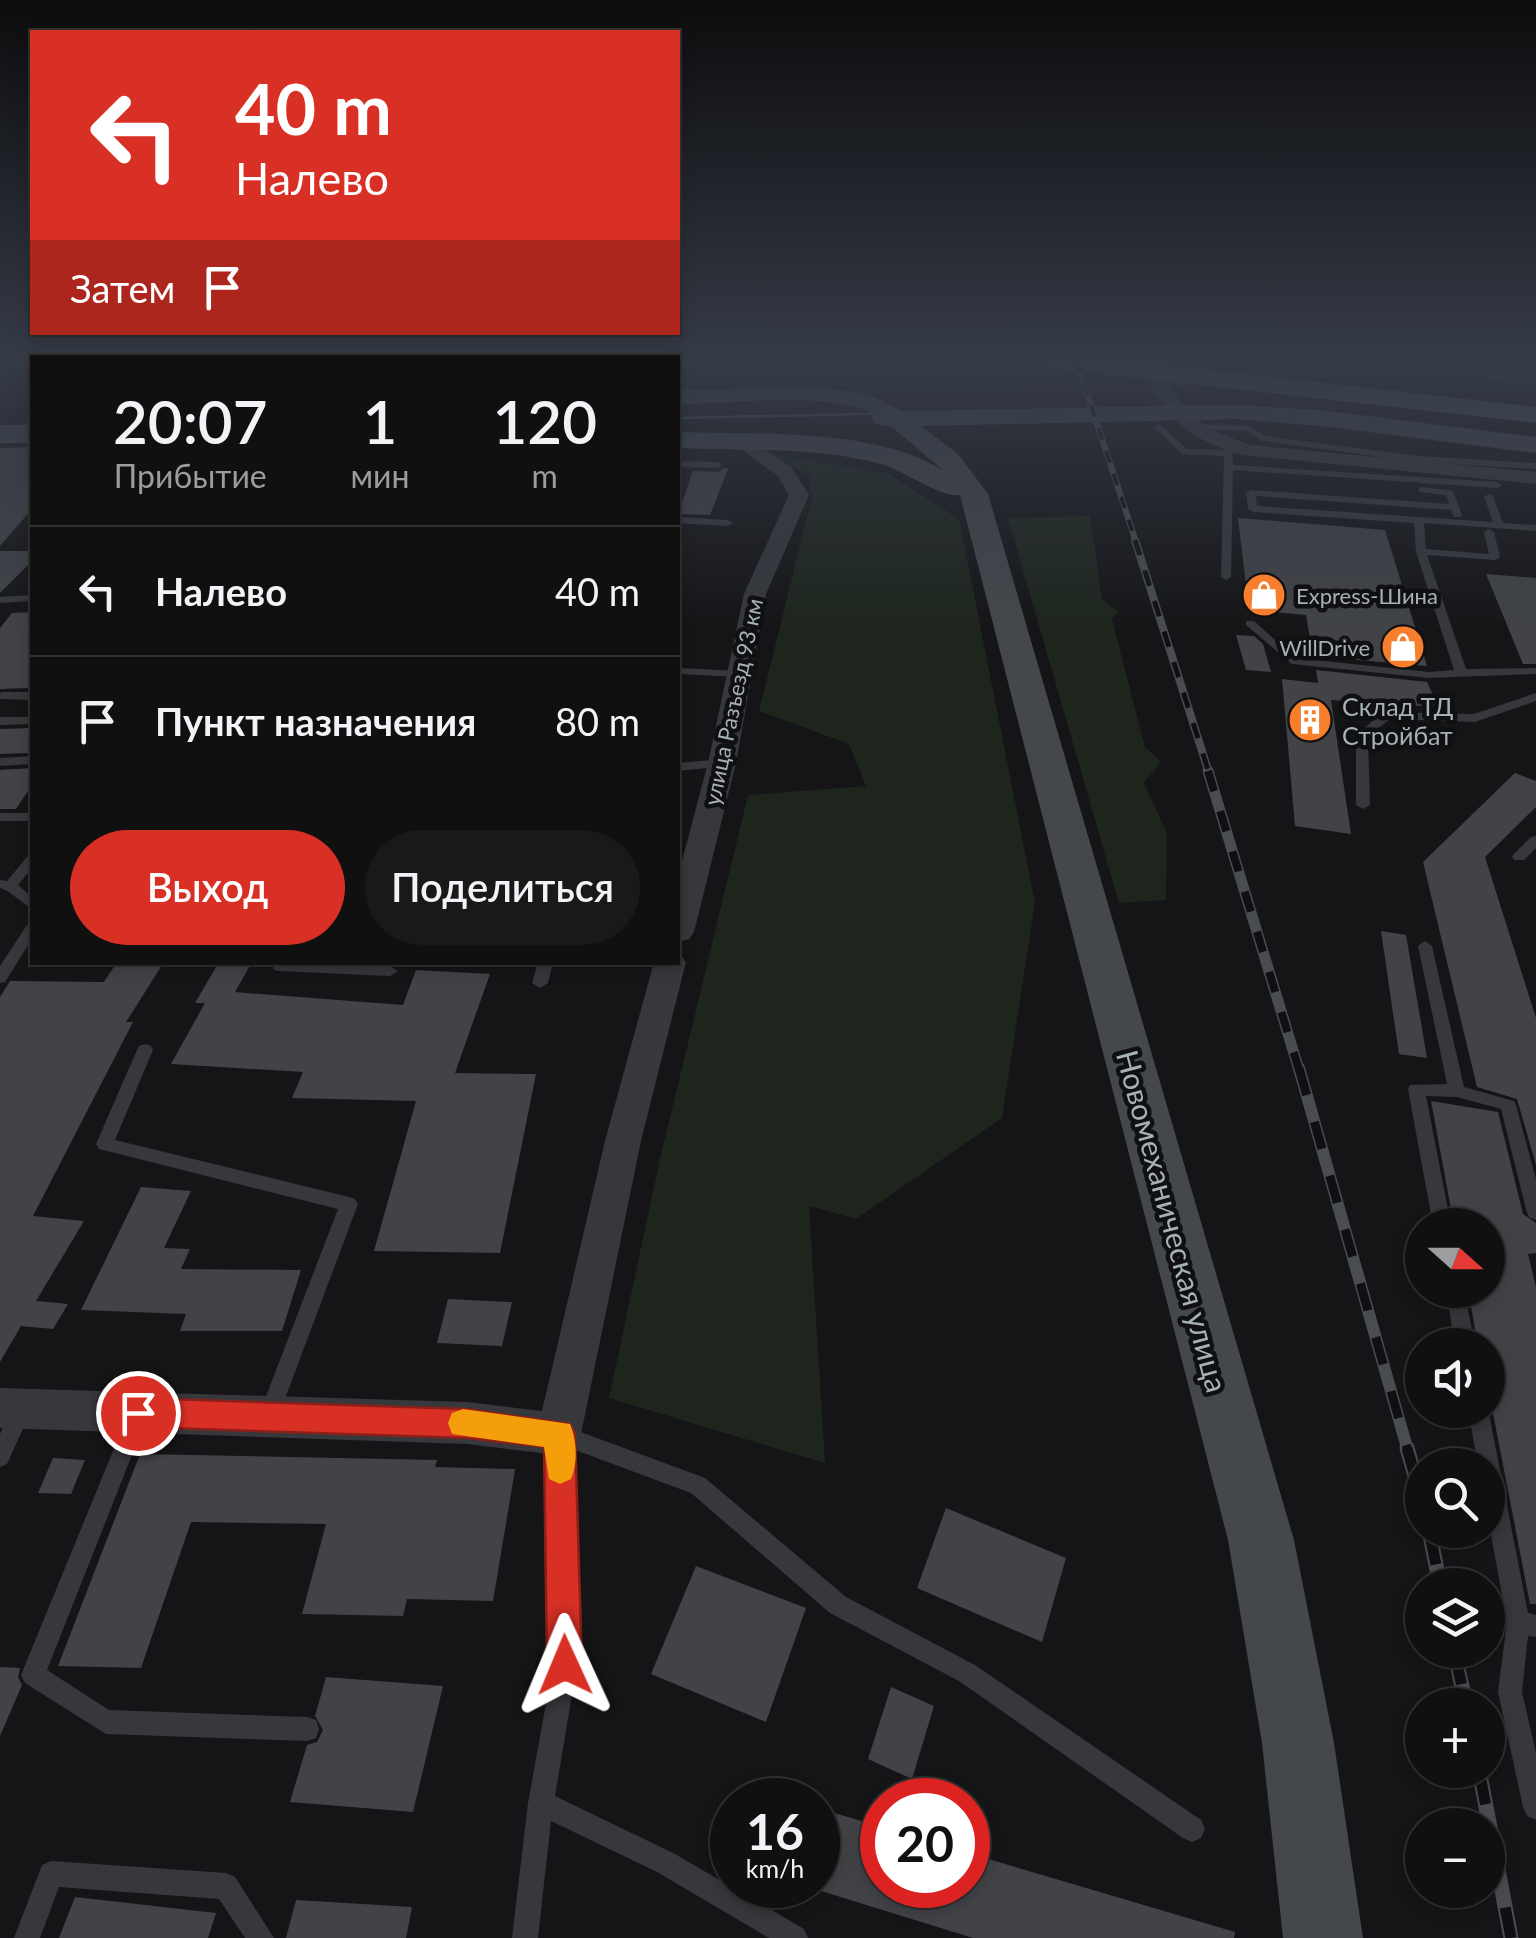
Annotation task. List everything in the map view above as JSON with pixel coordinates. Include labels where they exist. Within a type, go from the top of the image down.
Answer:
[{"type":"main road","points":[[844,450],[915,464],[956,489],[980,514]]},
{"type":"main road","name":"Новомеханическая улица","points":[[934,450],[966,479],[980,514],[1261,1540],[1298,1743],[1323,1938]]},
{"type":"street","name":"улица Разъезд 93 км","points":[[680,924],[722,763],[756,594],[765,570],[792,526],[800,495],[784,471],[755,450]]},
{"type":"street","points":[[1218,450],[1228,460],[1283,457],[1535,477]]},
{"type":"street","points":[[11,1409],[467,1424],[559,1434],[623,1142],[669,965]]},
{"type":"lane","points":[[1183,450],[1450,493],[1460,524]]},
{"type":"lane","points":[[1356,450],[1535,477]]},
{"type":"lane","points":[[1226,577],[1228,460]]},
{"type":"lane","points":[[680,464],[718,465]]},
{"type":"lane","points":[[1380,482],[1497,485]]},
{"type":"lane","points":[[1454,507],[1251,492],[1253,509],[1494,529],[1536,528]]},
{"type":"lane","points":[[1421,552],[1495,557],[1489,496]]},
{"type":"lane","points":[[680,520],[728,524]]},
{"type":"lane","points":[[1419,521],[1421,552],[1461,672]]},
{"type":"lane","points":[[0,600],[27,598]]},
{"type":"lane","points":[[1250,623],[1292,662],[1429,675],[1536,671]]},
{"type":"lane","points":[[680,672],[739,674]]},
{"type":"lane","points":[[4,696],[30,696]]},
{"type":"lane","points":[[1363,805],[1362,735],[1387,716],[1475,718],[1536,697]]},
{"type":"lane","points":[[0,721],[30,720]]},
{"type":"lane","points":[[0,762],[30,760]]},
{"type":"lane","points":[[680,768],[722,763]]},
{"type":"lane","points":[[0,818],[30,817]]},
{"type":"lane","points":[[1520,857],[1536,840]]},
{"type":"lane","points":[[30,862],[5,885],[30,903]]},
{"type":"lane","points":[[0,978],[30,931]]},
{"type":"lane","points":[[1424,946],[1457,1091]]},
{"type":"lane","points":[[278,965],[390,971]]},
{"type":"lane","points":[[540,982],[545,965]]},
{"type":"lane","points":[[145,1050],[105,1144],[349,1204],[268,1417]]},
{"type":"lane","points":[[1439,1208],[1416,1088],[1457,1091],[1508,1105],[1536,1213]]},
{"type":"lane","points":[[0,1457],[11,1409]]},
{"type":"lane","points":[[138,1413],[33,1674],[106,1722],[308,1729]]},
{"type":"lane","points":[[1482,1428],[1527,1624],[1510,1692],[1536,1807]]},
{"type":"lane","points":[[524,1938],[565,1665],[559,1434],[698,1485],[838,1605],[967,1674],[1192,1829]]},
{"type":"lane","points":[[542,1803],[666,1863],[795,1938]]},
{"type":"lane","points":[[27,1938],[51,1874],[226,1886],[261,1938]]},
{"type":"shaded area","points":[[774,455],[889,474],[959,519],[1035,902],[1002,1118],[856,1219],[809,1206],[825,1463],[609,1398],[659,1163],[748,795],[866,786],[849,744],[759,711],[812,497],[809,475]]},
{"type":"shaded area","points":[[1090,516],[1102,599],[1118,612],[1112,619],[1145,747],[1161,762],[1144,783],[1167,833],[1166,900],[1119,903],[1008,518]]},
{"type":"building","points":[[0,450],[30,450],[30,511],[0,546]]},
{"type":"building","points":[[728,469],[710,515],[680,514],[693,471]]},
{"type":"building","points":[[1238,518],[1385,530],[1427,666],[1313,656],[1306,615],[1249,610]]},
{"type":"building","points":[[0,551],[30,551],[30,563],[0,593]]},
{"type":"building","points":[[1486,574],[1536,578],[1536,664],[1523,664]]},
{"type":"building","points":[[30,612],[30,688],[0,689],[0,628],[12,613]]},
{"type":"building","points":[[1236,635],[1254,636],[1263,644],[1271,672],[1246,670]]},
{"type":"building","points":[[1316,670],[1427,682],[1438,707],[1331,700],[1351,834],[1295,826],[1282,679],[1318,683]]},
{"type":"building","points":[[30,728],[30,753],[0,754],[0,729]]},
{"type":"building","points":[[30,768],[30,788],[16,809],[0,809],[0,770]]},
{"type":"building","points":[[1515,773],[1536,781],[1536,807],[1485,857],[1536,1018],[1536,1165],[1517,1099],[1477,1087],[1423,862]]},
{"type":"building","points":[[1381,931],[1406,935],[1427,1058],[1399,1054]]},
{"type":"building","points":[[115,965],[162,965],[126,1022],[133,1022],[33,1216],[84,1221],[36,1301],[68,1304],[53,1329],[21,1326],[0,1362],[0,997],[10,981],[104,982]]},
{"type":"building","points":[[217,965],[250,965],[235,992],[403,1005],[416,970],[490,974],[455,1073],[536,1074],[500,1253],[374,1251],[416,1101],[292,1098],[303,1072],[171,1064],[205,1003],[195,1003]]},
{"type":"building","points":[[1431,1101],[1498,1112],[1523,1214],[1536,1223],[1536,1253],[1528,1254],[1536,1287],[1536,1604],[1530,1604],[1505,1475],[1505,1448],[1500,1448],[1496,1428],[1505,1428],[1505,1328],[1475,1328],[1471,1308],[1505,1308],[1505,1208],[1451,1208]]},
{"type":"building","points":[[141,1187],[191,1191],[164,1248],[190,1249],[181,1269],[301,1270],[282,1331],[180,1331],[186,1314],[81,1310]]},
{"type":"building","points":[[448,1299],[512,1302],[502,1346],[437,1343]]},
{"type":"building","points":[[140,1454],[437,1460],[435,1467],[515,1469],[493,1601],[407,1599],[403,1616],[302,1614],[326,1524],[191,1522],[141,1668],[58,1666]]},
{"type":"building","points":[[53,1458],[85,1460],[71,1494],[38,1493]]},
{"type":"building","points":[[946,1508],[1066,1558],[1042,1642],[917,1588]]},
{"type":"building","points":[[696,1566],[806,1608],[766,1722],[651,1674]]},
{"type":"building","points":[[0,1667],[20,1668],[18,1677],[22,1685],[0,1736]]},
{"type":"building","points":[[326,1677],[443,1686],[413,1812],[290,1802],[307,1745],[317,1742],[323,1730],[315,1716]]},
{"type":"building","points":[[891,1687],[934,1706],[912,1778],[868,1759]]},
{"type":"building","points":[[840,1815],[860,1821],[860,1903],[840,1897]]},
{"type":"building","points":[[990,1860],[1235,1932],[1234,1938],[973,1938],[876,1908],[990,1908]]},
{"type":"building","points":[[75,1897],[216,1913],[208,1938],[59,1938]]},
{"type":"building","points":[[296,1900],[412,1907],[406,1938],[286,1938]]},
{"type":"railway","points":[[1106,450],[1136,542]]},
{"type":"railway","points":[[1135,540],[1209,773]]},
{"type":"railway","points":[[1208,771],[1299,1070]]},
{"type":"railway","points":[[1299,1068],[1407,1448]]},
{"type":"railway","points":[[1433,1548],[1437,1568]]},
{"type":"railway","points":[[1458,1668],[1462,1688]]},
{"type":"railway","points":[[1482,1788],[1511,1938]]},
{"type":"slow traffic","points":[[463,1423],[559,1434],[560,1468]]},
{"type":"place","name":"Express-Шина","points":[[1264,595]]},
{"type":"place","name":"WillDrive","points":[[1403,647]]},
{"type":"place","name":"Склад ТД Стройбат","points":[[1310,720]]},
{"type":"route","points":[[138,1413],[467,1424],[559,1434],[565,1665]]}]
